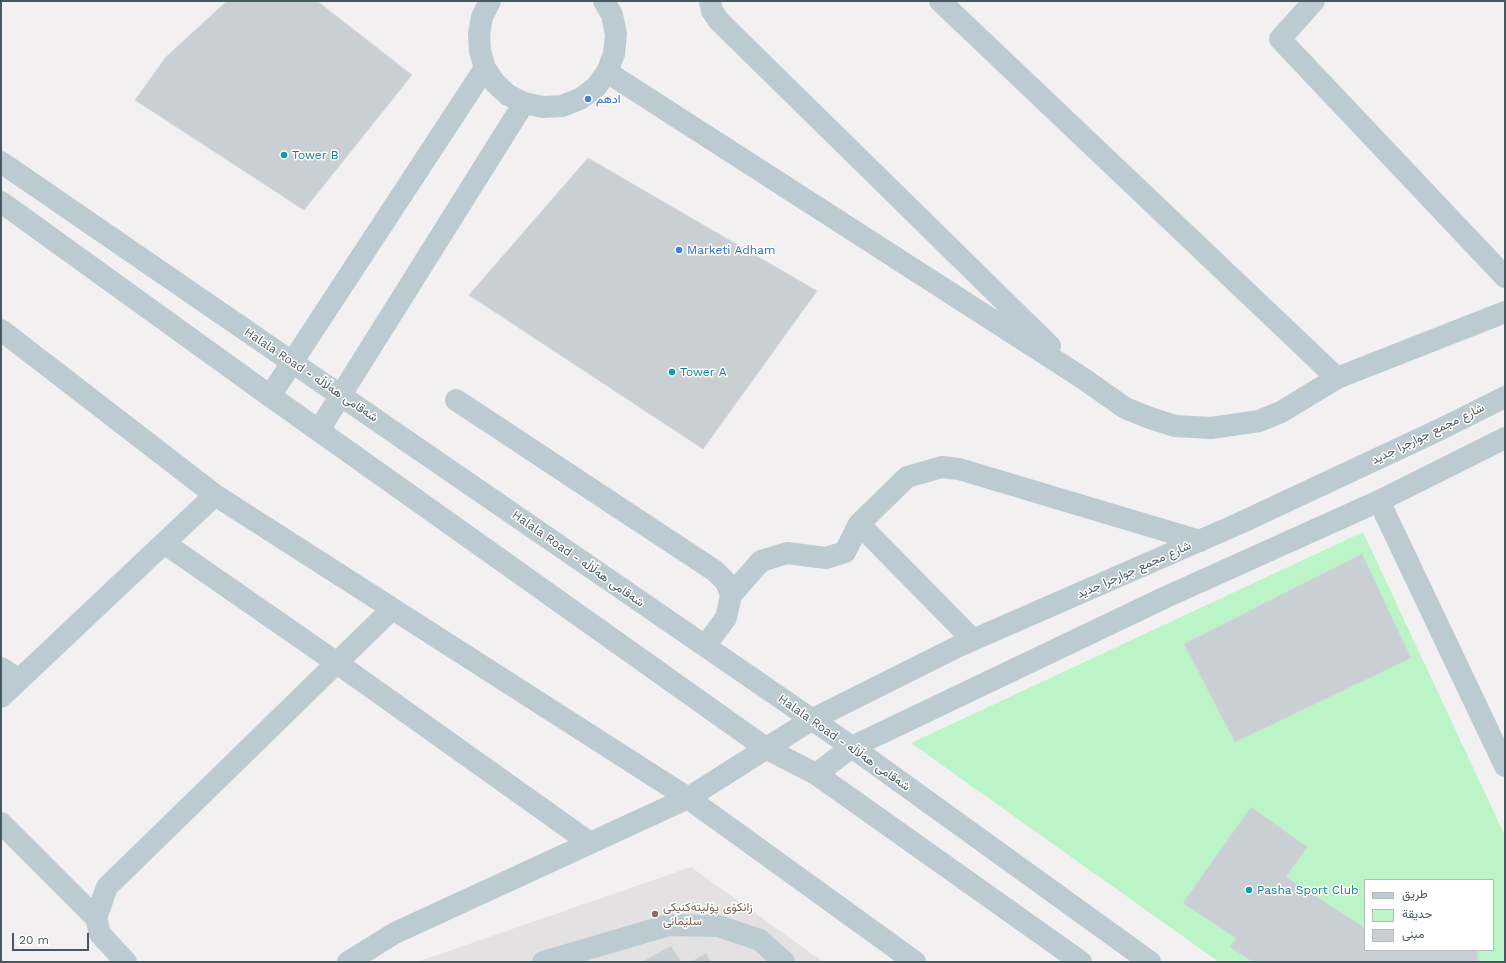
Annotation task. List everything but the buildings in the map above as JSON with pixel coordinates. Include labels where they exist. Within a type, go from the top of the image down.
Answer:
[{"type":"street","points":[[490,1],[482,17],[479,34],[480,51],[485,68],[495,83],[508,95],[524,103],[543,107],[562,106],[574,101],[596,87],[607,72],[614,54],[616,34],[612,15],[604,1]]},
{"type":"street","points":[[710,1],[712,11],[719,21],[1084,379]]},
{"type":"street","points":[[940,1],[1337,378]]},
{"type":"street","points":[[1314,1],[1280,39],[1505,277]]},
{"type":"street","points":[[270,396],[485,68]]},
{"type":"street","points":[[607,72],[1084,379],[1125,408],[1175,426],[1211,428],[1239,425],[1274,415],[1337,378],[1505,312]]},
{"type":"street","points":[[319,430],[524,103]]},
{"type":"street","name":"Halala Road - شەقامی هەڵاڵە","points":[[1,162],[852,747],[1150,962]]},
{"type":"street","points":[[1,202],[270,396],[767,749],[816,774],[1081,962]]},
{"type":"street","points":[[1,330],[215,495],[392,610],[688,798],[915,962]]},
{"type":"street","name":"شارع مجمع جوارجرا جديد","points":[[348,962],[395,933],[688,798],[811,720],[973,640],[1200,541],[1441,429],[1505,397]]},
{"type":"street","points":[[456,400],[715,571],[726,582],[731,594]]},
{"type":"street","points":[[816,774],[852,747],[1166,597],[1379,502],[1505,438]]},
{"type":"street","points":[[705,646],[726,618],[731,594],[761,561],[787,553],[826,558],[846,552],[859,524],[907,477],[942,467],[959,469],[1200,541]]},
{"type":"street","points":[[1,697],[215,495]]},
{"type":"street","points":[[1379,502],[1505,766]]},
{"type":"street","points":[[859,524],[973,640]]},
{"type":"street","points":[[164,543],[337,663],[590,843]]},
{"type":"street","points":[[96,918],[107,886],[392,610]]},
{"type":"street","points":[[1,668],[19,680]]},
{"type":"street","points":[[1,823],[96,918],[100,934],[126,962]]},
{"type":"street","points":[[544,962],[669,925],[718,926],[725,928],[760,940],[784,962]]},
{"type":"shaded area","name":"زانکۆی پۆلیتەکنیکی سلێمانی","points":[[691,867],[823,962],[417,962]]},
{"type":"green space","points":[[1363,532],[1505,836],[1505,962],[1219,962],[911,743]]},
{"type":"place","name":"ادهم","points":[[588,99]]},
{"type":"place","name":"Tower B","points":[[284,155]]},
{"type":"place","name":"Marketi Adham","points":[[679,250]]},
{"type":"place","name":"Tower A","points":[[672,372]]},
{"type":"place","name":"Pasha Sport Club","points":[[1249,890]]},
{"type":"place","name":"زانکۆی پۆلیتەکنیکی سلێمانی","points":[[655,914]]}]
